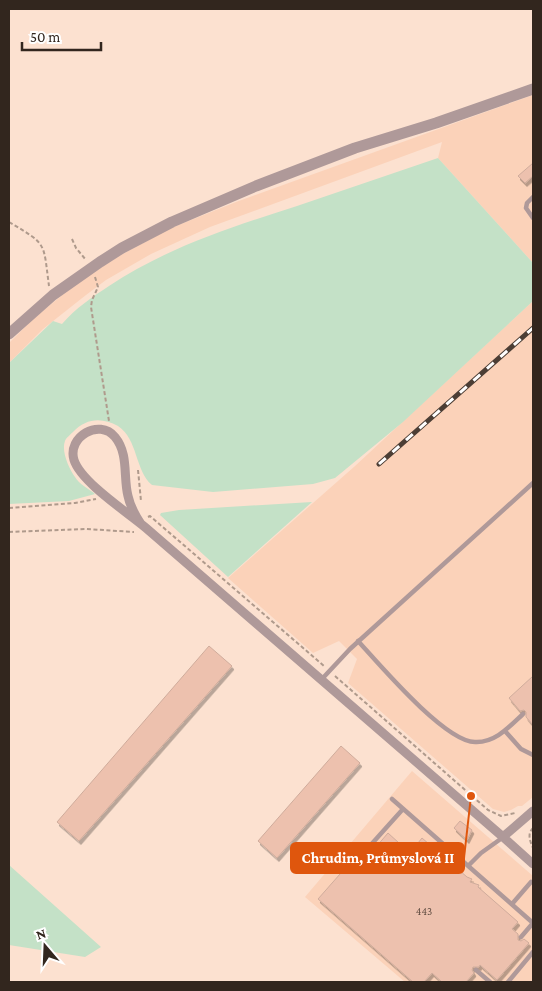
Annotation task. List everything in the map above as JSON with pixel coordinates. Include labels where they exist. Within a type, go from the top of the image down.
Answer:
[{"type":"street","points":[[9,334],[88,264],[157,229],[256,186],[355,148],[436,123],[533,89]]},
{"type":"street","points":[[143,526],[132,510],[127,496],[122,450],[115,437],[111,433],[98,429],[85,432],[76,440],[73,452],[74,459],[82,473],[107,496],[533,864]]},
{"type":"street","points":[[503,837],[533,811]]},
{"type":"lane","points":[[533,197],[526,205],[527,211],[533,218]]},
{"type":"lane","points":[[321,680],[336,662],[358,641],[533,483]]},
{"type":"lane","points":[[358,641],[411,698],[454,735],[463,740],[474,742],[488,740],[505,731],[523,714]]},
{"type":"lane","points":[[505,731],[521,749],[533,755]]},
{"type":"lane","points":[[392,799],[533,923],[521,936]]},
{"type":"lane","points":[[359,858],[403,809]]},
{"type":"lane","points":[[469,865],[481,853],[503,837]]},
{"type":"lane","points":[[512,904],[531,882]]},
{"type":"lane","points":[[508,982],[533,952]]},
{"type":"lane","points":[[476,970],[490,982]]},
{"type":"path","points":[[9,222],[30,234],[41,244],[46,256],[48,285],[53,296]]},
{"type":"path","points":[[72,239],[88,264],[98,285],[91,307],[103,372],[111,433]]},
{"type":"path","points":[[138,470],[142,506]]},
{"type":"path","points":[[9,508],[75,504],[107,496]]},
{"type":"path","points":[[9,532],[86,529],[132,532],[143,526]]},
{"type":"path","points":[[533,828],[530,837],[533,848]]},
{"type":"shaded area","points":[[533,95],[533,263],[438,158],[442,142],[210,227],[151,254],[106,280],[86,295],[43,329],[9,363],[9,343],[33,319],[77,283],[119,256],[171,228],[236,202]]},
{"type":"shaded area","points":[[533,301],[533,797],[522,806],[504,812],[493,809],[348,683],[357,659],[339,641],[313,653],[228,578],[355,466]]},
{"type":"shaded area","points":[[412,771],[533,876],[533,982],[405,982],[305,897]]},
{"type":"green space","points":[[438,158],[533,263],[533,301],[403,422],[335,478],[313,484],[213,492],[152,485],[142,472],[125,432],[112,423],[94,420],[78,427],[66,439],[64,450],[68,465],[77,480],[95,494],[69,501],[9,504],[9,363],[53,321],[62,324],[84,303],[131,272],[200,239]]},
{"type":"green space","points":[[312,502],[228,577],[160,515],[161,513],[179,510]]},
{"type":"green space","points":[[9,865],[101,947],[85,957],[9,945]]},
{"type":"building","points":[[533,163],[533,176],[525,183],[518,176]]},
{"type":"building","points":[[209,646],[232,666],[79,841],[57,822]]},
{"type":"building","points":[[533,676],[533,725],[526,717],[526,712],[524,710],[520,711],[509,698]]},
{"type":"building","points":[[341,746],[360,763],[277,858],[258,841]]},
{"type":"building","points":[[460,821],[472,830],[467,840],[454,828]]},
{"type":"building","points":[[388,833],[410,853],[422,838],[467,877],[472,879],[470,882],[479,885],[478,887],[518,922],[512,929],[518,934],[518,940],[524,939],[529,943],[497,980],[480,965],[479,967],[473,967],[474,973],[466,982],[442,982],[432,973],[424,982],[413,982],[318,899],[355,857],[357,861],[363,862]]},
{"type":"railway","points":[[379,464],[533,328]]},
{"type":"place","name":"Chrudim, Průmyslová II","points":[[471,796]]}]
